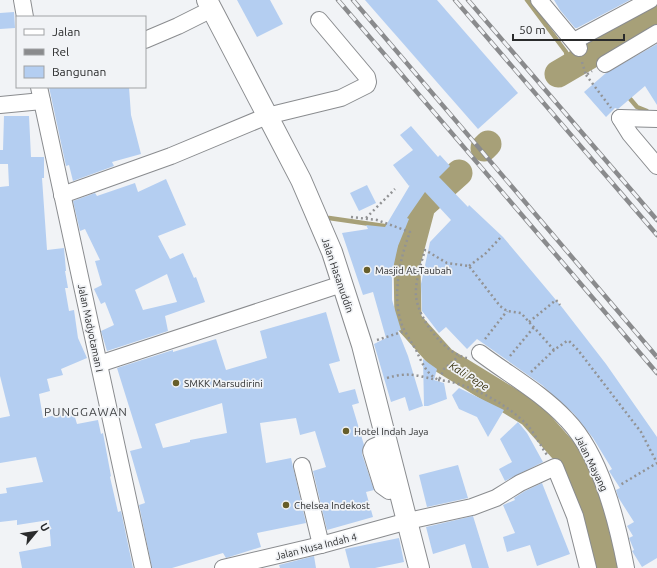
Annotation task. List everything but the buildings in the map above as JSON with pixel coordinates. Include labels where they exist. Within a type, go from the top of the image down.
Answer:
[{"type":"main road","name":"Jalan Hasanuddin","points":[[209,4],[301,180],[332,252],[362,345],[420,568]]},
{"type":"street","points":[[22,0],[25,16]]},
{"type":"street","points":[[539,0],[576,45],[650,0]]},
{"type":"street","points":[[146,40],[178,26],[209,4]]},
{"type":"street","points":[[62,195],[171,156],[267,116],[341,98],[358,90],[368,82],[366,77],[319,20]]},
{"type":"street","points":[[600,67],[657,33]]},
{"type":"street","points":[[0,105],[41,94]]},
{"type":"street","name":"Jalan Madyotaman I","points":[[41,94],[143,568]]},
{"type":"street","points":[[620,118],[657,119]]},
{"type":"street","points":[[620,118],[630,134],[657,166]]},
{"type":"street","points":[[99,364],[342,284]]},
{"type":"street","name":"Jalan Mayang","points":[[478,351],[556,409],[577,431],[594,462],[607,493],[626,568]]},
{"type":"street","points":[[302,466],[321,545]]},
{"type":"street","points":[[555,467],[575,516],[588,568]]},
{"type":"street","name":"Jalan Nusa Indah 4","points":[[223,568],[321,545],[408,521],[486,503],[520,483],[555,467]]},
{"type":"path","points":[[586,75],[600,67]]},
{"type":"path","points":[[584,69],[586,75],[620,118]]},
{"type":"path","points":[[366,218],[395,188]]},
{"type":"path","points":[[351,217],[366,218],[386,223],[410,232],[402,261],[398,296],[400,320],[423,366],[432,377],[439,380]]},
{"type":"path","points":[[502,236],[485,254],[469,266],[447,263],[425,250],[417,280],[416,296],[420,313],[426,324],[449,350],[459,356],[468,358],[478,351],[507,311]]},
{"type":"path","points":[[469,266],[495,300],[507,311],[521,313],[554,350]]},
{"type":"path","points":[[530,322],[556,300],[560,305]]},
{"type":"path","points":[[500,367],[534,327]]},
{"type":"path","points":[[362,345],[406,331]]},
{"type":"path","points":[[521,383],[531,371],[554,350],[567,341],[571,343],[641,432],[657,463],[607,493]]},
{"type":"path","points":[[439,380],[446,367],[459,356]]},
{"type":"path","points":[[372,382],[401,374],[414,374],[455,382],[467,387],[513,412],[528,426],[555,467]]},
{"type":"waterway","points":[[527,0],[566,52],[569,67]]},
{"type":"waterway","name":"Kali Pepe","points":[[558,74],[657,16]]},
{"type":"waterway","points":[[593,54],[601,64]]},
{"type":"waterway","points":[[626,94],[637,107],[647,111]]},
{"type":"waterway","name":"Kali Pepe","points":[[484,148],[488,144]]},
{"type":"waterway","name":"Kali Pepe","points":[[459,173],[422,206],[407,263],[408,321],[443,360],[531,414],[579,468],[603,552],[605,568]]},
{"type":"waterway","points":[[329,218],[391,227]]},
{"type":"waterway","points":[[400,230],[414,236]]},
{"type":"railway","points":[[338,0],[657,373]]},
{"type":"railway","points":[[353,0],[657,357]]},
{"type":"railway","points":[[455,0],[657,235]]},
{"type":"railway","points":[[468,0],[657,220]]},
{"type":"place","name":"Masjid At-Taubah","points":[[367,270]]},
{"type":"place","name":"SMKK Marsudirini","points":[[176,383]]},
{"type":"place","name":"Hotel Indah Jaya","points":[[346,431]]},
{"type":"place","name":"Chelsea Indekost","points":[[286,505]]},
{"type":"district","name":"PUNGGAWAN","points":[[86,412]]}]
